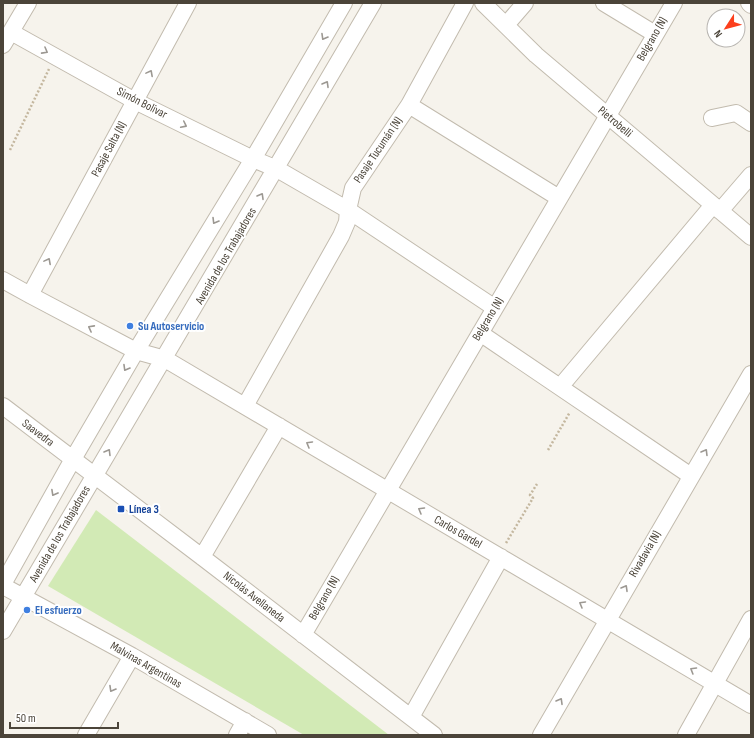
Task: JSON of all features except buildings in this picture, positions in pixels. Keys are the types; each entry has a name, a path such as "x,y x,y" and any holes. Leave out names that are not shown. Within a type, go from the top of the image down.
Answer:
{"street":[{"path":"7,38 28,3"},
{"name":"Pasaje Salta (N)","path":"30,296 188,3"},
{"name":"Avenida de los Trabajadores","path":"3,585 73,459 136,351 253,159 344,3"},
{"name":"Avenida de los Trabajadores","path":"3,631 94,475 165,359 277,169 373,3"},
{"name":"Pasaje Tucumán (N)","path":"245,406 341,236 347,222 353,188 409,105 465,3"},
{"name":"Pietrobelli","path":"483,3 536,55 751,236"},
{"path":"506,25 525,3"},
{"path":"604,3 655,34"},
{"name":"Belgrano (N)","path":"303,634 674,3"},
{"name":"Simón Bolivar","path":"7,38 55,56 135,101 253,159 277,169 348,210 495,308"},
{"path":"409,105 559,198"},
{"path":"712,118 736,114 751,122"},
{"path":"560,387 717,208 751,175"},
{"name":"Carlos Gardel","path":"3,280 30,296 136,351 165,359 751,705"},
{"path":"480,333 691,476"},
{"name":"Rivadavia (N)","path":"541,735 607,619 751,374"},
{"name":"Saavedra","path":"3,406 73,459"},
{"path":"202,557 279,426"},
{"name":"Nicolás Avellaneda","path":"73,459 434,735"},
{"path":"411,717 500,556"},
{"name":"Malvinas Argentinas","path":"3,585 132,656 241,728 268,735"},
{"path":"686,735 751,619"},
{"path":"86,735 132,656"}],"path":[{"path":"10,150 55,56"},
{"path":"548,450 578,399"},
{"path":"500,556 533,498 530,495 537,484"}],"green space":[{"path":"96,510 389,735 304,735 48,586"}],"place":[{"name":"Su Autoservicio","path":"130,326"},
{"name":"Línea 3","path":"121,509"},
{"name":"El esfuerzo","path":"27,610"}]}
